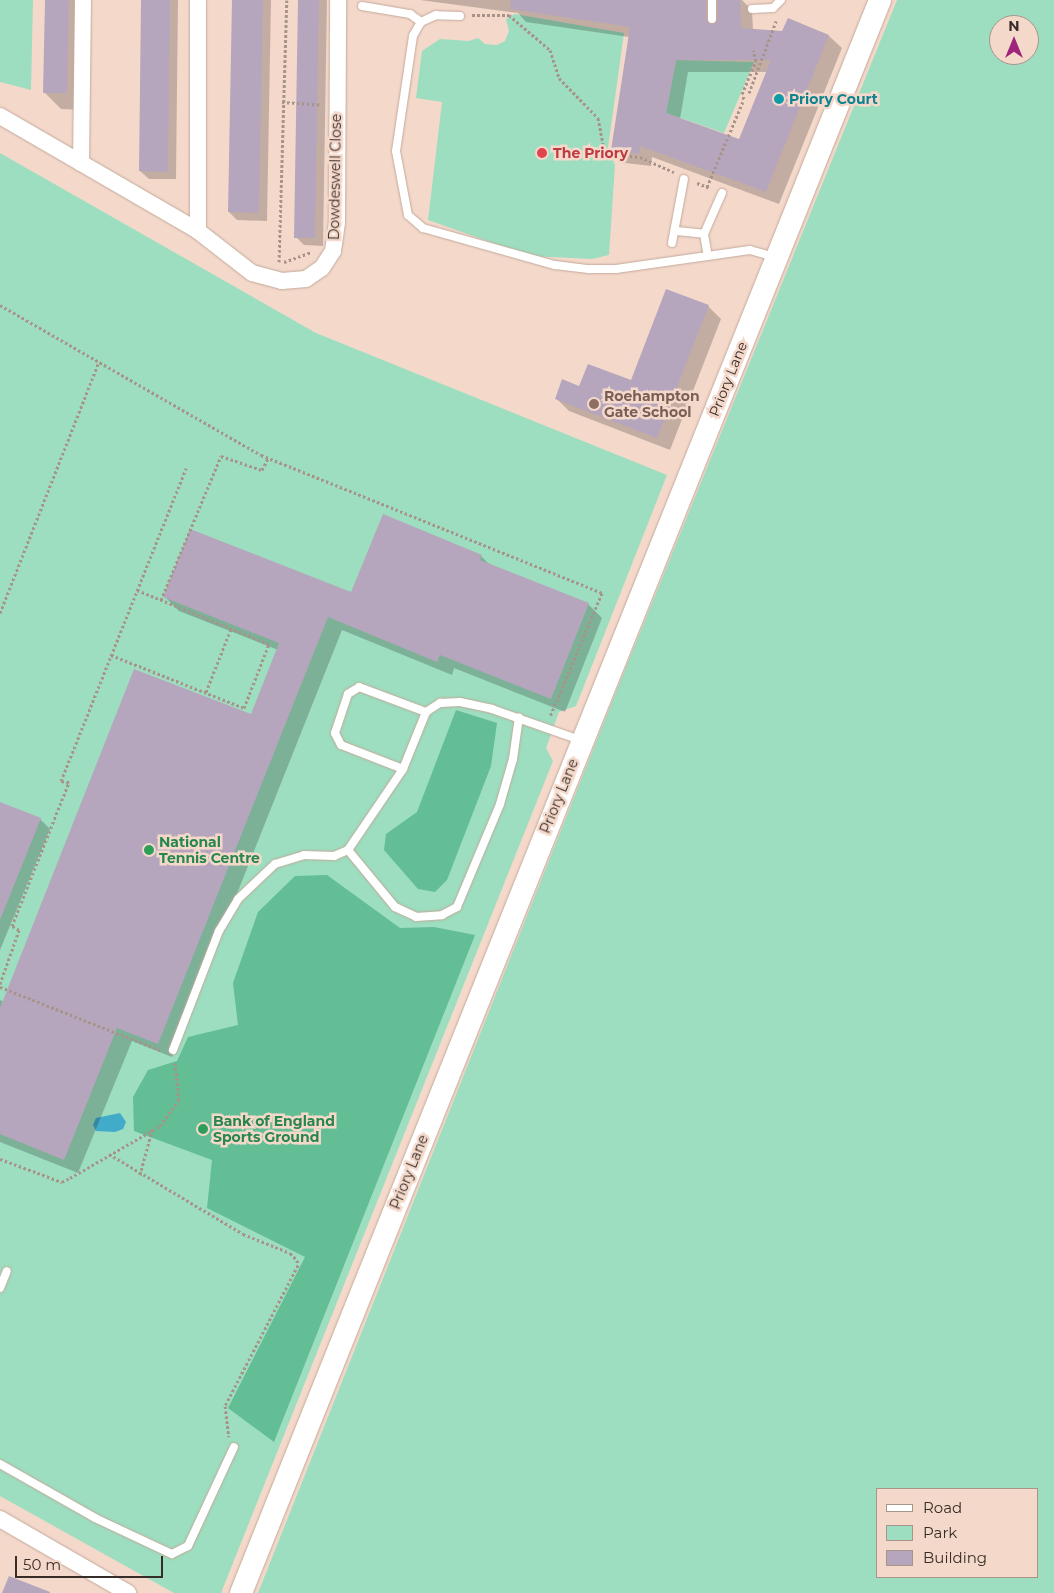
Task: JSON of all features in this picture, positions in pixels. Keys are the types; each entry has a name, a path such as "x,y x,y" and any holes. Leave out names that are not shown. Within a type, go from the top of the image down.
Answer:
{"street":[{"path":"81,163 83,0"},
{"path":"198,0 198,231"},
{"name":"Dowdeswell Close","path":"0,116 198,231 252,273 282,281 306,279 322,268 333,251 337,222 338,0"},
{"name":"Priory Lane","path":"241,1593 880,0"},
{"path":"0,1519 128,1593"}],"lane":[{"path":"712,0 712,19"},
{"path":"752,9 780,3"},
{"path":"362,6 410,14 421,22"},
{"path":"460,16 436,15 421,22 413,36 396,151 408,215 423,228 555,265 589,269 616,269 750,250 777,258"},
{"path":"672,243 677,231 684,178"},
{"path":"708,256 704,234 722,193"},
{"path":"677,231 704,234"},
{"path":"403,769 341,745 335,733 348,694 359,687 426,712"},
{"path":"173,1050 220,931 238,899 261,875 290,858 334,856 348,850 403,769 426,712 440,703 460,702 520,717 582,740"},
{"path":"348,850 395,907 416,916 442,915 457,907 500,804 513,759 520,717"},
{"path":"0,1288 7,1271"},
{"path":"0,1464 95,1518 172,1554 188,1546 234,1447"}],"path":[{"path":"278,264 286,0"},
{"path":"749,93 774,33 780,3"},
{"path":"460,16 509,15 550,50 559,78 598,118 604,153 640,157 663,165 684,178 722,193"},
{"path":"707,187 744,99 742,94 756,61 754,50"},
{"path":"321,96 321,115"},
{"path":"282,102 321,105"},
{"path":"278,264 319,249"},
{"path":"270,259 278,264"},
{"path":"0,305 268,458 602,593 546,726"},
{"path":"0,613 99,362"},
{"path":"161,600 221,456 262,470 268,458"},
{"path":"0,1159 62,1182 160,1126 179,1100 173,1050 159,1050 0,986 19,930 12,926 69,782 61,781 186,468"},
{"path":"111,655 244,708 269,644 137,590"},
{"path":"206,692 231,629"},
{"path":"140,1175 152,1130"},
{"path":"109,1154 140,1175 243,1234 290,1253 297,1260 298,1265 225,1406 228,1433 234,1447"}],"green space":[{"path":"0,0 33,0 31,90 0,82"},
{"path":"897,0 1054,0 1054,1593 258,1593 618,687"},
{"path":"515,14 624,33 608,148 615,165 609,255 592,259 530,256 428,220 442,102 416,98 422,51 440,39 469,41 478,38 485,44 497,45 505,41 509,31 506,19"},
{"path":"676,60 754,62 724,133 666,113"},
{"name":"Bank of England Sports Ground","path":"0,153 316,333 667,475 576,706 559,712 546,748 553,761 221,1593 174,1593 0,1496"},
{"path":"456,710 497,723 491,766 447,880 435,892 418,889 384,850 386,834 417,812"},
{"path":"327,875 400,928 434,927 475,935 274,1442 228,1408 305,1257 207,1208 212,1160 134,1131 133,1097 148,1070 177,1061 188,1037 238,1025 233,983 258,912 295,876"}],"water":[{"path":"120,1113 126,1122 123,1129 115,1132 96,1131 93,1125 96,1118"}],"building":[{"path":"45,0 69,0 67,93 43,93"},
{"path":"141,0 170,0 168,172 139,171"},
{"path":"232,0 263,0 259,213 228,212"},
{"path":"298,0 319,0 315,238 294,238"},
{"path":"511,0 706,0 706,19 712,25 718,19 718,0 740,0 741,28 782,31 788,18 829,35 766,192 640,146 639,154 611,150 630,27 510,9","holes":["676,60 771,60 739,139 666,113"]},
{"path":"666,289 709,305 657,438 555,399 562,379 579,386 588,364 631,380"},
{"name":"National Tennis Centre","path":"383,514 482,555 480,560 589,603 551,699 440,655 437,662 328,617 158,1044 117,1028 64,1160 0,1134 0,1008 134,669 251,714 279,643 163,597 190,529 351,592"},
{"path":"0,802 41,818 0,920"},
{"path":"9,1576 50,1592 50,1593 2,1593"}],"place":[{"name":"Priory Court","path":"779,99"},
{"name":"The Priory","path":"542,153"},
{"name":"Roehampton Gate School","path":"594,404"},
{"name":"National Tennis Centre","path":"149,850"},
{"name":"Bank of England Sports Ground","path":"203,1129"}]}
